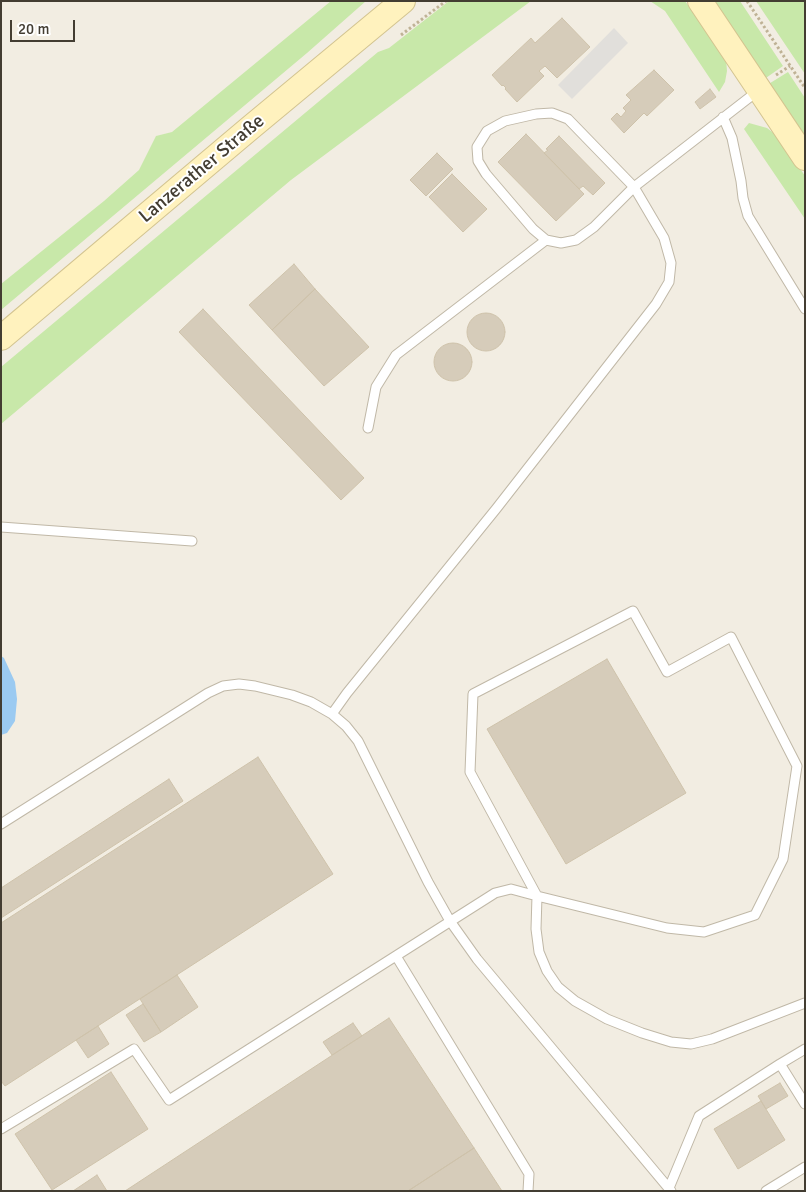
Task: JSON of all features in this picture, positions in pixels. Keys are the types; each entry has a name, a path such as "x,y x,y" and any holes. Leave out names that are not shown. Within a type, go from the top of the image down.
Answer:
{"main road":[{"name":"Lanzerather Straße","path":"1,338 403,1"},
{"path":"700,1 805,158"}],"lane":[{"path":"332,714 650,312 669,282 671,263 664,238 634,187 568,119 552,113 536,114 505,121 487,131 477,147 478,161 486,174 533,229 546,240 561,243 576,240 594,227 634,187 759,90"},
{"path":"723,117 732,138 741,181 742,198 748,216 805,309"},
{"path":"368,428 376,387 396,355 546,240"},
{"path":"1,527 192,541"},
{"path":"1,1130 134,1049 169,1100 495,893 511,890 537,896 667,928 704,932 756,915 783,859 797,766 730,637 667,672 633,612 473,694 470,772 537,896 536,930 540,952 547,971 558,987 575,1001 607,1019 671,1042 691,1044 712,1039 805,1003"},
{"path":"1,824 208,693 223,686 239,684 255,686 292,695 311,702 332,714 346,726 358,741 428,882 450,921 477,959 670,1190 699,1116 805,1049"},
{"path":"396,956 529,1174 528,1191"},
{"path":"780,1064 805,1104"},
{"path":"766,1191 805,1167"}],"path":[{"path":"747,1 805,88"}],"green space":[{"path":"331,1 366,1 307,53 1,310 1,284 104,201 139,170 156,136 172,132"},
{"path":"449,1 531,1 291,180 1,424 1,367 378,52 389,48"},
{"path":"650,1 685,1 726,59 727,71 725,82 719,92 665,11"},
{"path":"710,1 740,1 783,66 763,80"},
{"path":"756,1 805,1 805,74"},
{"path":"788,72 805,98 805,142 767,85"},
{"path":"749,123 767,128 780,138 805,176 805,219 744,129"}],"shaded area":[{"path":"614,28 628,43 572,99 558,85"}],"water":[{"path":"1,656 4,658 15,682 17,699 15,721 7,733 1,735"}],"building":[{"path":"562,18 590,47 557,78 545,66 539,71 544,76 517,102 492,75 531,38 535,43"},
{"path":"654,70 674,90 647,116 644,113 624,133 611,119 617,113 621,117 626,111 623,108 631,100 626,95"},
{"path":"710,89 716,97 700,109 695,102"},
{"path":"526,134 584,194 556,221 498,162"},
{"path":"559,136 605,183 593,195 583,186 579,189 544,153"},
{"path":"437,153 453,169 426,196 410,180"},
{"path":"452,174 487,209 463,232 429,197"},
{"path":"294,264 315,289 272,330 249,305"},
{"path":"315,289 369,347 324,386 272,330"},
{"path":"203,309 364,478 341,500 179,332"},
{"path":"486,313 499,319 505,332 499,345 486,351 473,345 467,332 473,319"},
{"path":"453,343 466,349 472,362 466,375 453,381 440,375 434,362 440,349"},
{"path":"607,659 686,793 566,864 487,729"},
{"path":"258,757 333,874 5,1086 1,1081 1,923"},
{"path":"169,779 183,801 1,918 1,888"},
{"path":"177,975 198,1007 161,1032 140,999"},
{"path":"143,1004 161,1032 144,1042 126,1015"},
{"path":"389,1018 474,1148 408,1191 125,1191"},
{"path":"353,1023 362,1036 332,1055 323,1042"},
{"path":"98,1026 109,1044 88,1058 76,1040"},
{"path":"111,1072 148,1129 52,1190 15,1134"},
{"path":"780,1083 788,1096 766,1109 758,1096"},
{"path":"761,1101 785,1140 738,1169 714,1129"},
{"path":"474,1148 502,1191 408,1191"},
{"path":"97,1175 107,1191 73,1191"}]}
